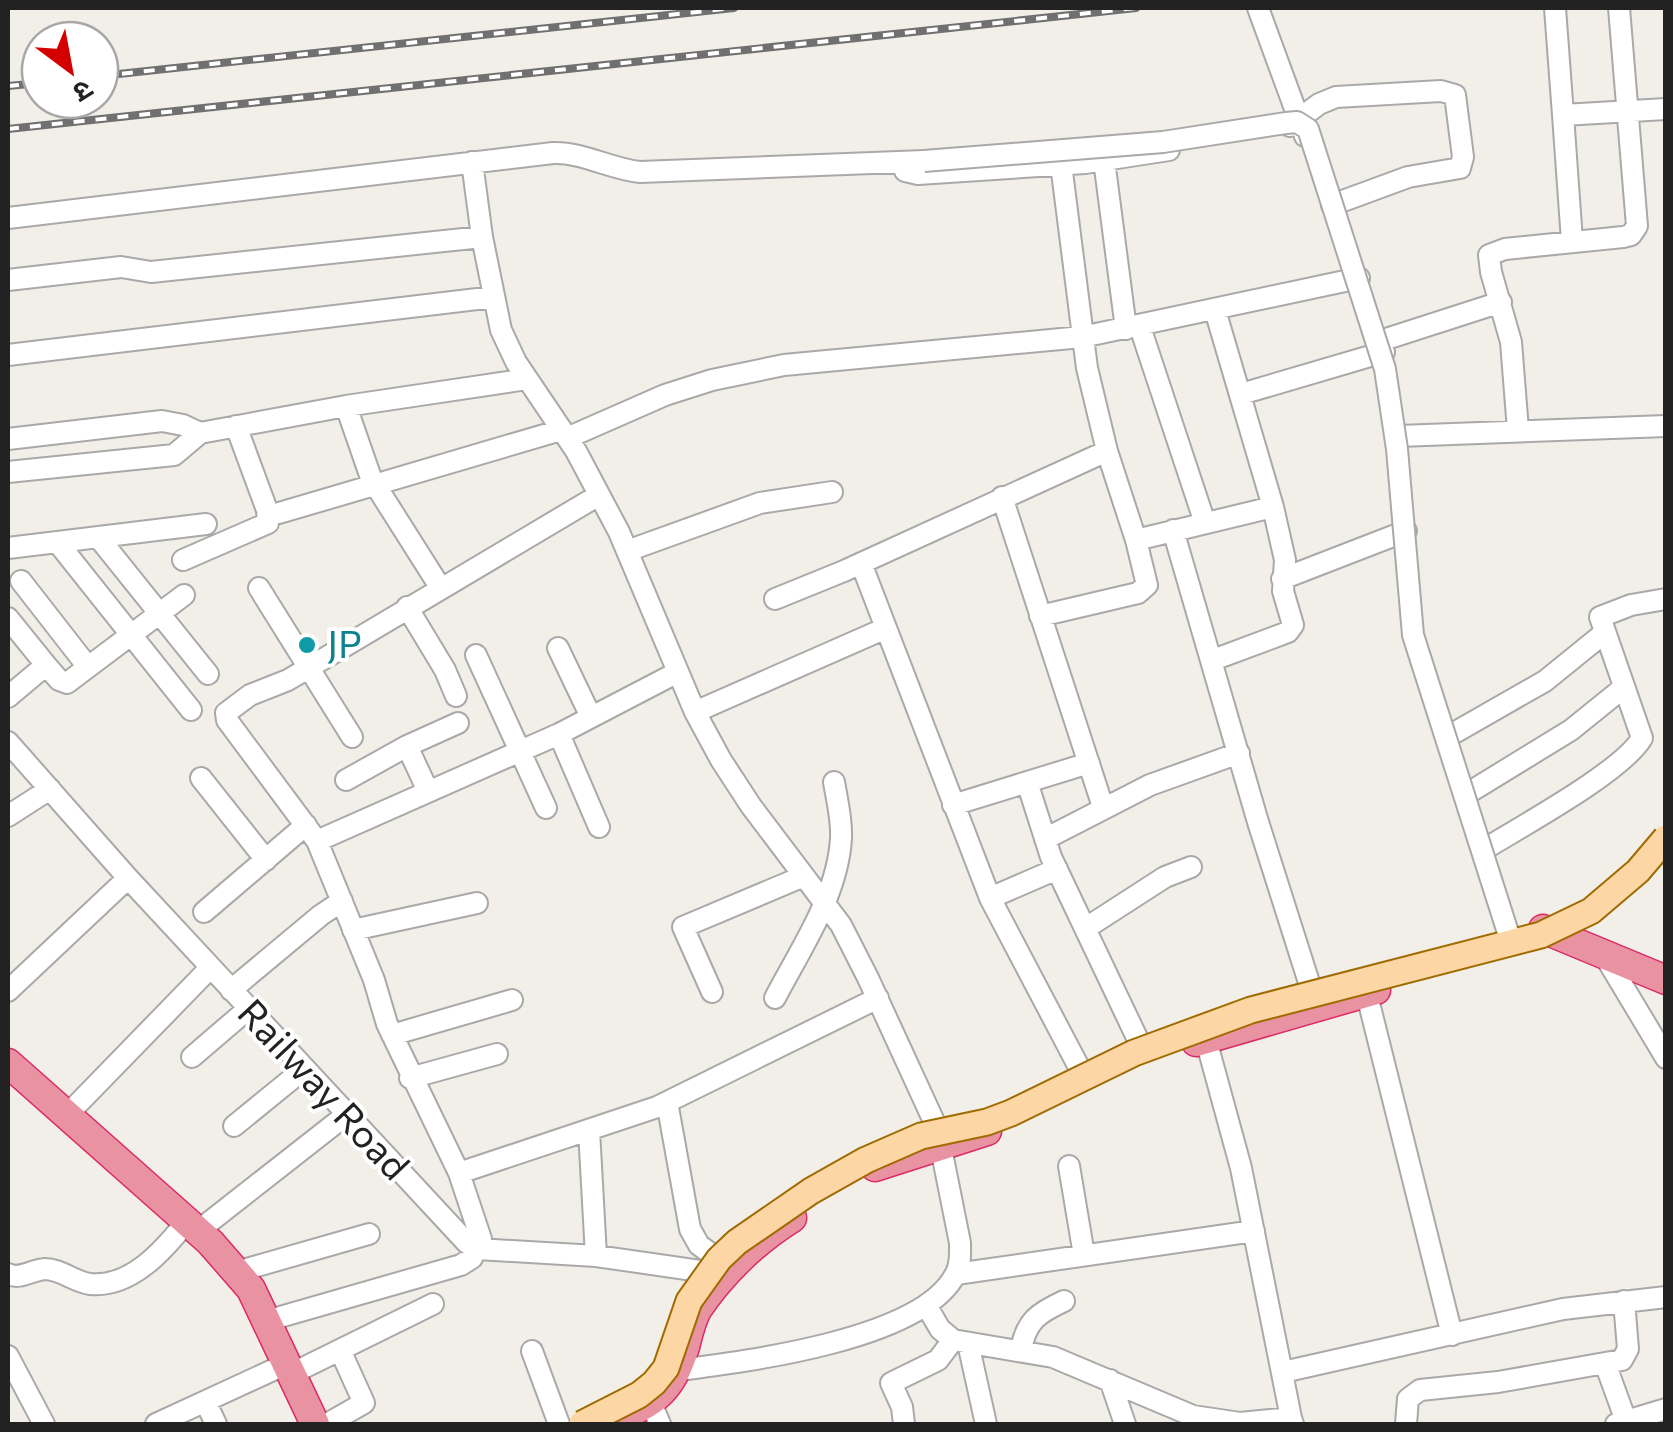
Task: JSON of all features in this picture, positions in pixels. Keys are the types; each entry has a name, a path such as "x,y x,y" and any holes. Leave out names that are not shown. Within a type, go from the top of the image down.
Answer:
{"highway":[{"path":"1552,933 1563,920 1624,878 1666,824"},
{"path":"606,1424 656,1414 668,1372 716,1270 736,1262 780,1225 864,1172 1140,1044 1204,1030 1552,933 1608,911 1636,887 1666,849"},
{"path":"1552,933 1663,975"},
{"path":"940,1137 999,1127 1204,1030 1312,992 1364,986"},
{"path":"8,1063 192,1226 251,1289 316,1424"},
{"path":"578,1424 646,1392 668,1372"}],"main road":[{"path":"578,1424 639,1395 654,1383 666,1368 690,1301 719,1259 737,1242 798,1199 866,1160 920,1136 987,1122 1134,1052 1236,1016 1541,934 1591,911 1638,870 1666,838"}],"street":[{"path":"1258,8 1382,347 1400,436 1413,622 1512,944"},
{"path":"1554,8 1572,242"},
{"path":"1518,430 1511,342 1488,262 1490,254 1505,248 1623,238 1635,232 1619,8"},
{"path":"892,164 918,174 1104,160 1259,135 1299,122 1320,104 1336,98 1442,91 1455,94 1463,162 1460,168 1408,177 1332,204"},
{"path":"1563,114 1666,109"},
{"path":"8,218 566,153 616,169 640,172 892,164 1174,141 1297,122 1308,129 1386,369 1397,448 1412,629 1512,944"},
{"path":"1104,160 1133,328 1206,523"},
{"path":"472,162 501,330 526,379 599,495 695,712 751,806 841,926 878,998 940,1137 960,1243 956,1274 926,1305 886,1326 826,1345 668,1372"},
{"path":"1040,616 1144,589 1146,578 1107,451 1082,337 1061,164"},
{"path":"8,280 120,267 151,272 482,237"},
{"path":"279,512 564,434 712,380 784,365 1082,337 1359,278"},
{"path":"8,356 494,297"},
{"path":"1241,394 1501,302"},
{"path":"1213,660 1292,629 1282,579 1284,552 1215,310"},
{"path":"8,472 174,455 200,433 526,379"},
{"path":"346,406 375,486 440,587"},
{"path":"8,439 162,421 200,433"},
{"path":"184,560 268,523 236,426"},
{"path":"1400,436 1666,426"},
{"path":"775,598 1107,451"},
{"path":"627,552 760,504 832,492"},
{"path":"266,1321 461,1265 478,1250 481,1239 458,1173 410,1078 312,833 225,716 250,695 281,684 599,495"},
{"path":"1002,497 1103,807"},
{"path":"1136,540 1273,507"},
{"path":"8,548 206,524"},
{"path":"1174,530 1312,992"},
{"path":"1282,579 1406,531"},
{"path":"98,537 208,674"},
{"path":"58,543 190,710"},
{"path":"860,563 990,898 1082,1073"},
{"path":"22,581 88,667"},
{"path":"259,588 352,737"},
{"path":"8,618 59,680 67,683 184,595"},
{"path":"1483,850 1614,766 1639,744 1642,738 1600,621 1602,614 1666,599"},
{"path":"408,607 456,696"},
{"path":"695,712 886,628"},
{"path":"1447,737 1545,681 1604,634"},
{"path":"558,648 592,717"},
{"path":"476,655 546,808"},
{"path":"8,697 46,665"},
{"path":"204,912 266,860 312,833 521,752 678,672"},
{"path":"1466,795 1571,730 1624,688"},
{"path":"346,780 406,746 458,723"},
{"path":"558,734 599,828"},
{"name":"Railway Road","path":"8,742 346,1115 454,1230 478,1250"},
{"path":"406,746 428,791"},
{"path":"1046,838 1150,785 1239,753"},
{"path":"953,805 1089,763"},
{"path":"201,778 266,860"},
{"path":"774,998 825,904 841,838 834,782"},
{"path":"1027,782 1057,869 1140,1044"},
{"path":"8,816 50,790"},
{"path":"1086,928 1165,878 1190,868"},
{"path":"990,898 1057,869"},
{"path":"712,992 683,927 804,876"},
{"path":"8,990 128,878"},
{"path":"231,990 342,901"},
{"path":"353,930 478,902"},
{"path":"1603,954 1666,1058"},
{"path":"66,1116 210,968"},
{"path":"1364,986 1452,1335"},
{"path":"458,1173 667,1102 878,998"},
{"path":"392,1034 512,1000"},
{"path":"192,1057 248,1008"},
{"path":"926,1305 940,1330 961,1342 1021,1350 1082,1367 1173,1417 1193,1416 1240,1424 1292,1421 1241,1168 1204,1030"},
{"path":"410,1078 496,1054"},
{"path":"234,1126 304,1069"},
{"path":"667,1102 690,1229 716,1270"},
{"path":"8,1274 15,1278 50,1270 83,1283 108,1283 133,1272 346,1115"},
{"path":"589,1130 596,1256"},
{"path":"1069,1166 1084,1255"},
{"path":"956,1274 1254,1231"},
{"path":"236,1272 369,1234"},
{"path":"478,1250 596,1256 716,1270"},
{"path":"1282,1372 1564,1309 1666,1296"},
{"path":"1021,1350 1032,1319 1064,1301"},
{"path":"1406,1424 1408,1399 1420,1390 1498,1382 1622,1360 1628,1354 1624,1301"},
{"path":"156,1424 340,1350 432,1304"},
{"path":"904,1424 902,1407 891,1383 944,1356 961,1342"},
{"path":"961,1342 986,1424"},
{"path":"327,1424 364,1402 340,1350"},
{"path":"532,1351 559,1424"},
{"path":"8,1356 44,1424"},
{"path":"1605,1363 1621,1423 1666,1409"},
{"path":"1110,1380 1124,1424"},
{"path":"206,1403 216,1424"}],"railway":[{"path":"120,74 734,8"},
{"path":"8,129 1136,8"},
{"path":"8,86 20,85"}],"place":[{"name":"JP","path":"307,645"}]}
